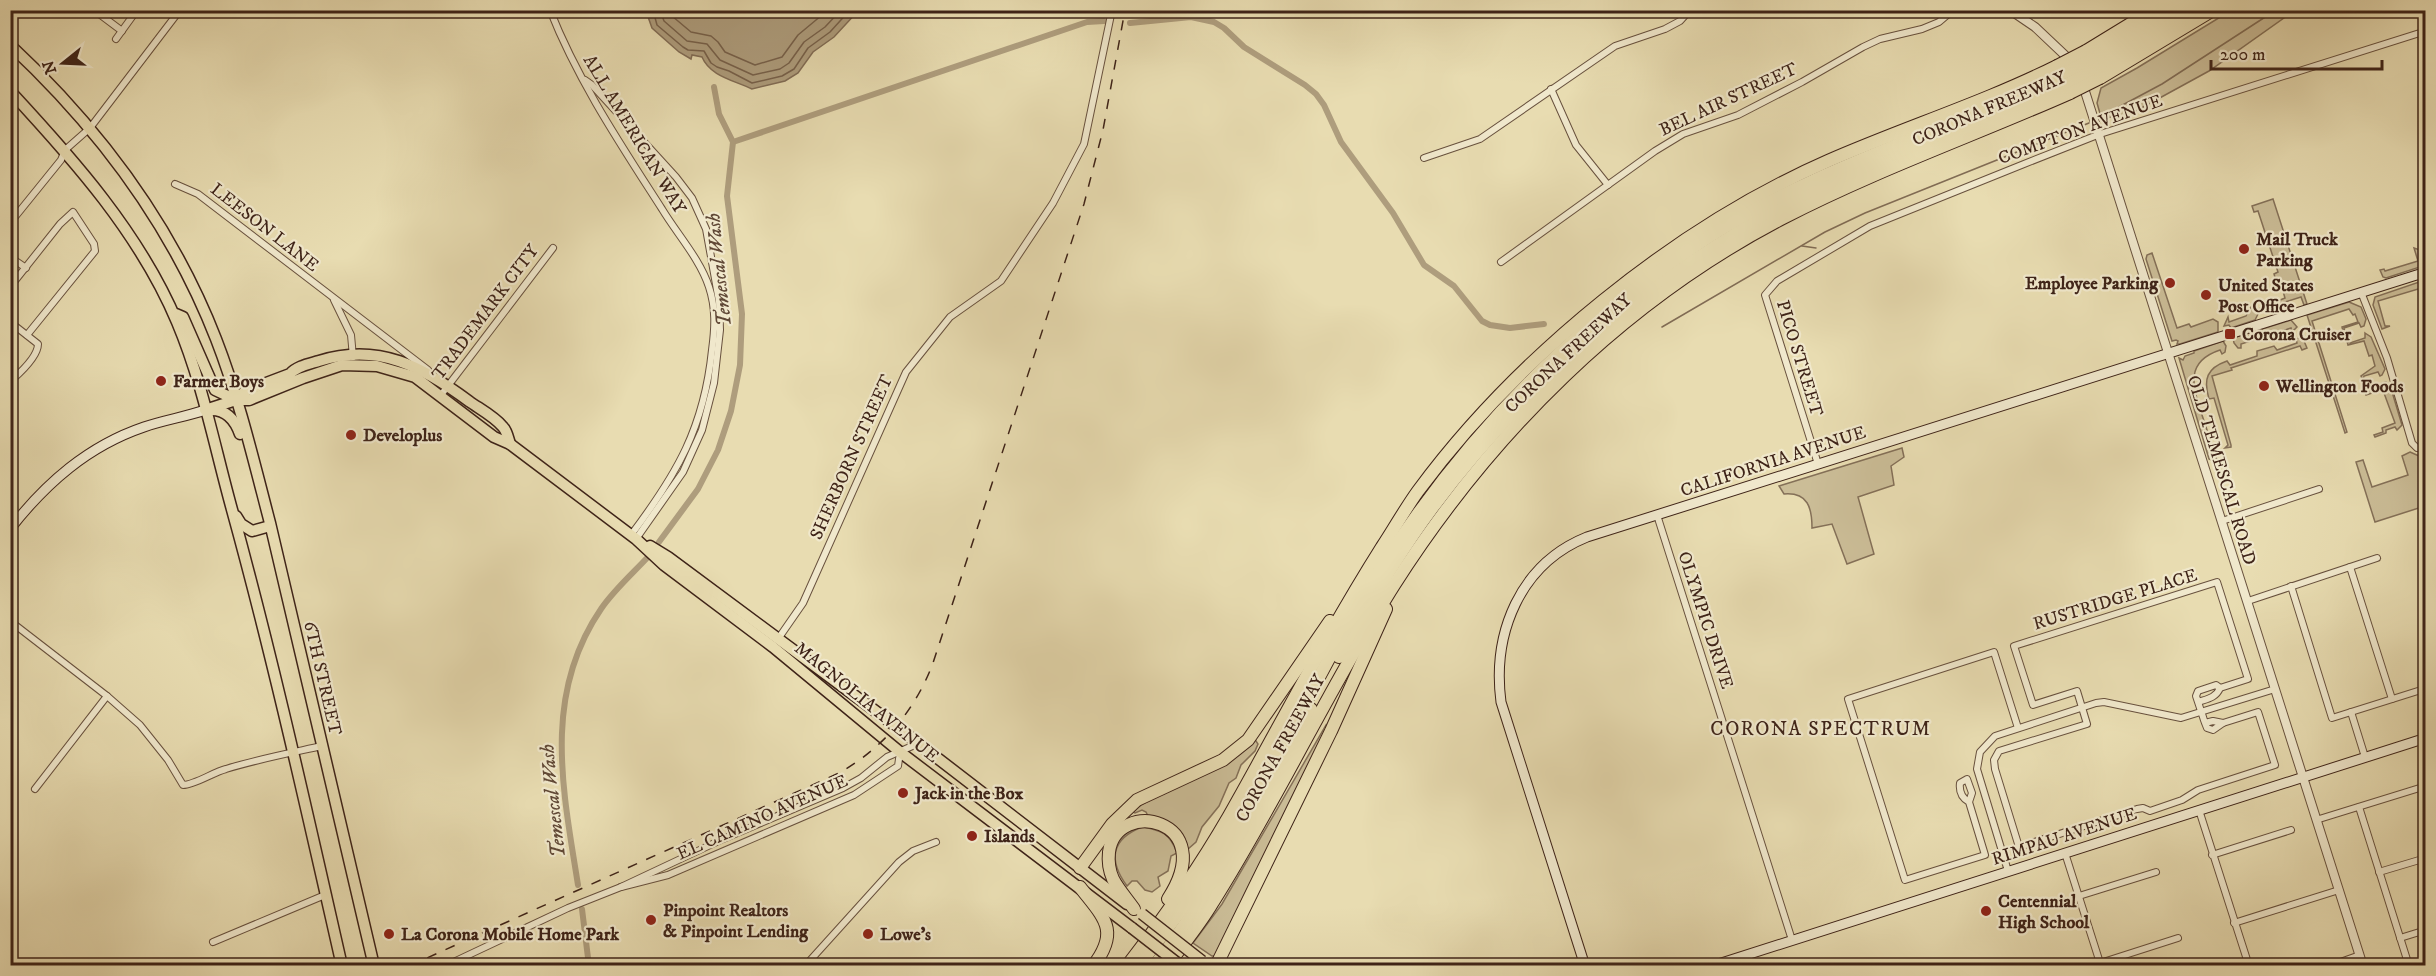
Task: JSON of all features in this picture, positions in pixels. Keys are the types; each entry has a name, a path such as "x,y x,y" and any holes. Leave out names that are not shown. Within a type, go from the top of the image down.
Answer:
{"highway":[{"path":"2093,64 2155,16 2174,10"},
{"path":"2093,64 2196,10"},
{"name":"CORONA FREEWAY","path":"1167,966 1212,905 1257,829 1345,666 1394,585 1447,506 1488,456 1550,391 1612,333 1652,301 1742,241 1834,193 1921,156 2093,64 2213,10"},
{"name":"CORONA FREEWAY","path":"2093,64 2097,44 2155,16"},
{"name":"CORONA FREEWAY","path":"1126,966 1204,858 1352,595 1418,492 1493,401 1528,366 1626,282 1704,228 1826,161 2005,90 2064,79 2093,64"},
{"path":"1154,966 1206,895 1232,853 1341,653 1417,530 1450,486 1498,430 1582,348 1620,315 1696,258 1772,213 1822,186 1972,125 2064,79"},
{"path":"1656,273 1731,223 1792,189 1873,153 2064,79"},
{"path":"1921,156 1972,125"},
{"path":"1139,966 1203,879 1301,711 1380,568 1435,489 1512,398 1566,346 1656,273 1704,228"},
{"path":"1498,430 1550,391"},
{"path":"1216,966 1331,731 1379,627 1394,585"},
{"path":"1080,868 1112,824 1137,800 1223,760 1248,740 1326,626 1352,595"},
{"path":"1126,966 1131,953 1174,889 1183,868 1180,842 1173,831 1161,823 1147,820 1134,823 1119,831 1110,846 1108,862 1113,878 1138,912"},
{"path":"1080,887 1102,914 1109,931 1106,945 1093,966"}],"main road":[{"path":"10,45 90,128 130,180 160,226 190,281 227,358 234,379 241,385 250,384 294,369"},
{"path":"10,91 65,150 106,202 153,275 172,312 193,364 254,587 342,965"},
{"name":"CALIFORNIA AVENUE","path":"1586,966 1501,702 1498,678 1500,649 1506,623 1519,596 1549,559 1583,539 2426,272"},
{"path":"172,312 183,317 215,390 236,400"},
{"path":"217,341 236,400"},
{"name":"MAGNOLIA AVENUE","path":"236,400 245,391 290,374 294,369 340,355 415,377 494,436 510,444 775,643 917,744 1205,963"},
{"name":"MAGNOLIA AVENUE","path":"205,410 236,400 249,400 353,360 393,358 421,369 448,385 504,427 510,444"},
{"name":"6TH STREET","path":"236,400 270,526 374,966"},
{"path":"10,529 40,493 59,476 101,447 143,427 205,410 220,410 231,416 238,430 250,469 261,490"},
{"path":"233,511 241,524 252,531 270,526"},
{"name":"MAGNOLIA AVENUE","path":"775,643 900,752 1181,966"},
{"name":"RIMPAU AVENUE","path":"1712,966 2426,738"},
{"path":"1080,868 1080,887"}],"street":[{"path":"94,10 122,31"},
{"path":"116,39 137,10"},
{"path":"10,223 61,160 65,150 90,128 179,13 170,10"},
{"name":"ALL AMERICAN WAY","path":"550,10 582,78 604,117 705,276 714,309 705,399 666,488 637,540"},
{"name":"SHERBORN STREET","path":"775,643 802,603 906,372 950,317 1001,281 1053,203 1084,144 1112,10"},
{"path":"1424,158 1480,139 1615,46 1665,29 1680,21 1690,10"},
{"name":"BEL AIR STREET","path":"1501,262 1683,134 1738,115 1863,47 1880,39 1922,29 1939,22 1953,10"},
{"name":"OLD TEMESCAL ROAD","path":"2010,10 2035,27 2068,57 2078,71 2100,134 2363,966"},
{"name":"COMPTON AVENUE","path":"1765,295 1777,281 1869,226 2100,134 2426,31"},
{"path":"582,78 592,85 676,177 692,198 706,229 719,301 720,330 714,383 702,430 683,472 637,540"},
{"path":"1551,88 1576,145 1608,185"},
{"name":"LEESON LANE","path":"176,184 198,194 448,385"},
{"path":"10,287 60,224 73,212 94,244 95,251 27,335"},
{"name":"TRADEMARK CITY","path":"441,395 553,248"},
{"path":"10,257 26,268"},
{"path":"2361,292 2387,358 2412,443 2417,448 2426,448"},
{"name":"PICO STREET","path":"1765,295 1818,464"},
{"name":"LEESON LANE","path":"333,299 347,324 353,360"},
{"path":"10,322 38,344 38,350 18,374 13,379 10,378"},
{"path":"2222,521 2319,489"},
{"name":"OLYMPIC DRIVE","path":"1657,515 1792,940"},
{"path":"2425,549 2426,563"},
{"path":"2248,601 2377,558"},
{"path":"2350,567 2392,699"},
{"name":"RUSTRIDGE PLACE","path":"2082,707 2077,691 2033,705 2014,646 2217,582 2248,679 2220,688 2216,686 2198,691 2198,702 2218,694 2220,688"},
{"path":"2291,586 2332,718 2421,690"},
{"path":"10,621 107,696 153,739 183,785 190,785 212,773 322,746"},
{"path":"1967,778 1972,793 1969,802 1985,855 1905,880 1848,699 1994,652 2018,728"},
{"path":"2008,871 1978,777 1978,758 1986,743 2001,732 2104,702 2181,718 2275,689"},
{"path":"35,789 107,696"},
{"path":"2082,707 2087,724 1999,752 1994,758 1995,770 2019,847 2137,809 2143,808 2150,811 2182,800 2198,790 2276,765 2258,712 2223,723 2213,730 2207,728 2198,702"},
{"path":"2351,712 2365,757"},
{"name":"EL CAMINO AVENUE","path":"445,966 568,908 621,887 723,839 843,788 861,778 887,757 917,744"},
{"name":"EL CAMINO AVENUE","path":"621,887 626,888 677,872 854,795 898,766 900,752"},
{"path":"1969,802 1964,799 1959,787 1962,780 1978,777"},
{"path":"2316,820 2426,786"},
{"path":"2359,807 2409,966"},
{"path":"2199,810 2248,966"},
{"path":"2212,855 2291,830"},
{"path":"805,966 899,862 913,851 936,842"},
{"path":"2065,853 2100,964 2178,938"},
{"path":"2379,873 2426,858"},
{"path":"2079,896 2156,872"},
{"path":"2234,923 2339,890"},
{"path":"213,942 325,895"},
{"path":"2400,938 2426,930"},
{"path":"2329,966 2360,955"}],"shaded area":[{"path":"2230,11 2308,11 2291,13 2209,71 2125,117 2101,117 2097,103 2101,88"},
{"path":"2273,199 2307,304 2304,305 2301,297 2260,310 2255,320 2231,328 2229,325 2224,326 2228,317 2229,322 2246,316 2251,307 2256,310 2285,298 2280,281 2277,284 2274,274 2278,272 2258,211 2254,212 2252,206"},
{"path":"2414,248 2420,250 2423,266 2383,277 2380,270 2385,271 2418,261"},
{"path":"2152,253 2177,328 2189,324 2191,327 2213,319 2218,322 2218,332 2180,344 2177,344 2176,340 2172,341 2146,259 2147,255"},
{"path":"2425,280 2425,287 2378,301 2385,326 2390,326 2382,329 2373,305 2375,297"},
{"path":"2349,302 2361,307 2366,319 2364,326 2361,327 2359,323 2344,328 2345,332 2335,335 2343,331 2342,327 2358,322 2355,314 2353,315 2349,309 2312,321 2347,432 2345,433 2307,315"},
{"path":"2291,320 2297,327 2292,332 2291,328 2241,344 2241,348 2234,343 2233,338"},
{"path":"2365,333 2371,337 2385,369 2380,376 2378,372 2364,376 2363,380 2361,376 2375,366 2372,355 2369,356 2364,341 2348,345 2347,341 2350,343 2365,338"},
{"path":"2296,339 2304,341 2307,348 2302,350 2300,346 2212,376 2231,445 2225,448 2228,445 2214,398 2209,399 2207,392 2208,375 2215,367 2227,361 2230,365 2257,356 2257,351 2274,346 2277,350 2297,343"},
{"path":"2223,341 2226,346 2225,352 2222,354 2220,350 2201,361 2194,377 2196,395 2217,460 2213,461 2209,459 2179,358 2183,360 2185,356 2194,351"},
{"path":"2386,382 2390,385 2402,425 2397,430 2395,427 2375,437 2374,435 2383,432 2382,428 2395,423 2384,393 2378,391 2366,395 2364,389 2367,388 2369,391 2383,387 2382,383"},
{"path":"1902,448 1904,457 1891,466 1894,485 1858,497 1874,554 1847,564 1832,524 1812,528 1807,503 1798,496 1784,494 1779,486"},
{"path":"2410,452 2425,456 2425,506 2375,522 2356,462 2363,460 2372,487 2408,475 2402,456"},
{"path":"1326,725 1327,728 1215,956 1212,956 1193,943 1222,904"},
{"path":"1254,738 1258,744 1255,751 1241,765 1236,778 1229,783 1219,806 1202,827 1196,842 1188,849 1146,812 1131,811"},
{"path":"1142,827 1164,834 1171,841 1177,853 1171,856 1168,871 1158,877 1160,886 1152,892 1145,890 1137,881 1132,881 1127,886 1117,868 1115,859 1119,844 1124,838"}],"water":[{"path":"646,10 858,11 834,37 813,52 798,73 785,81 752,89 716,73 702,57 692,55 691,59 679,52 652,28"}],"waterway":[{"path":"2102,116 2162,84 2276,10"},
{"path":"1130,23 1191,17 1214,22 1244,47 1305,85 1324,105 1341,142 1393,213 1424,265 1454,286 1482,321 1490,325 1510,328 1544,324"},
{"path":"733,142 1087,22 1104,21"},
{"name":"Temescal Wash","path":"659,542 698,489 718,450 731,411 740,365 742,314 727,196 733,142 719,114 714,87"},
{"path":"1662,327 1825,232 1865,213 2089,123"},
{"path":"1802,246 1816,248"},
{"name":"Temescal Wash","path":"578,885 563,779 564,709 570,675 582,642 601,609 647,558"},
{"name":"Temescal Wash","path":"582,909 589,966"}],"railway":[{"path":"409,966 839,773 870,752 896,727 917,697 933,663 1084,204 1103,130 1125,10"}],"place":[{"name":"Mail Truck Parking","path":"2244,249"},
{"name":"Employee Parking","path":"2170,283"},
{"name":"United States Post Office","path":"2206,295"},
{"name":"Corona Cruiser","path":"2230,334"},
{"name":"Farmer Boys","path":"161,381"},
{"name":"Wellington Foods","path":"2264,386"},
{"name":"Developlus","path":"351,435"},
{"name":"Jack in the Box","path":"903,793"},
{"name":"Islands","path":"972,836"},
{"name":"Centennial High School","path":"1986,911"},
{"name":"Pinpoint Realtors & Pinpoint Lending","path":"651,920"},
{"name":"La Corona Mobile Home Park","path":"389,934"},
{"name":"Lowe's","path":"868,934"}],"district":[{"name":"CORONA SPECTRUM","path":"1821,728"}]}
